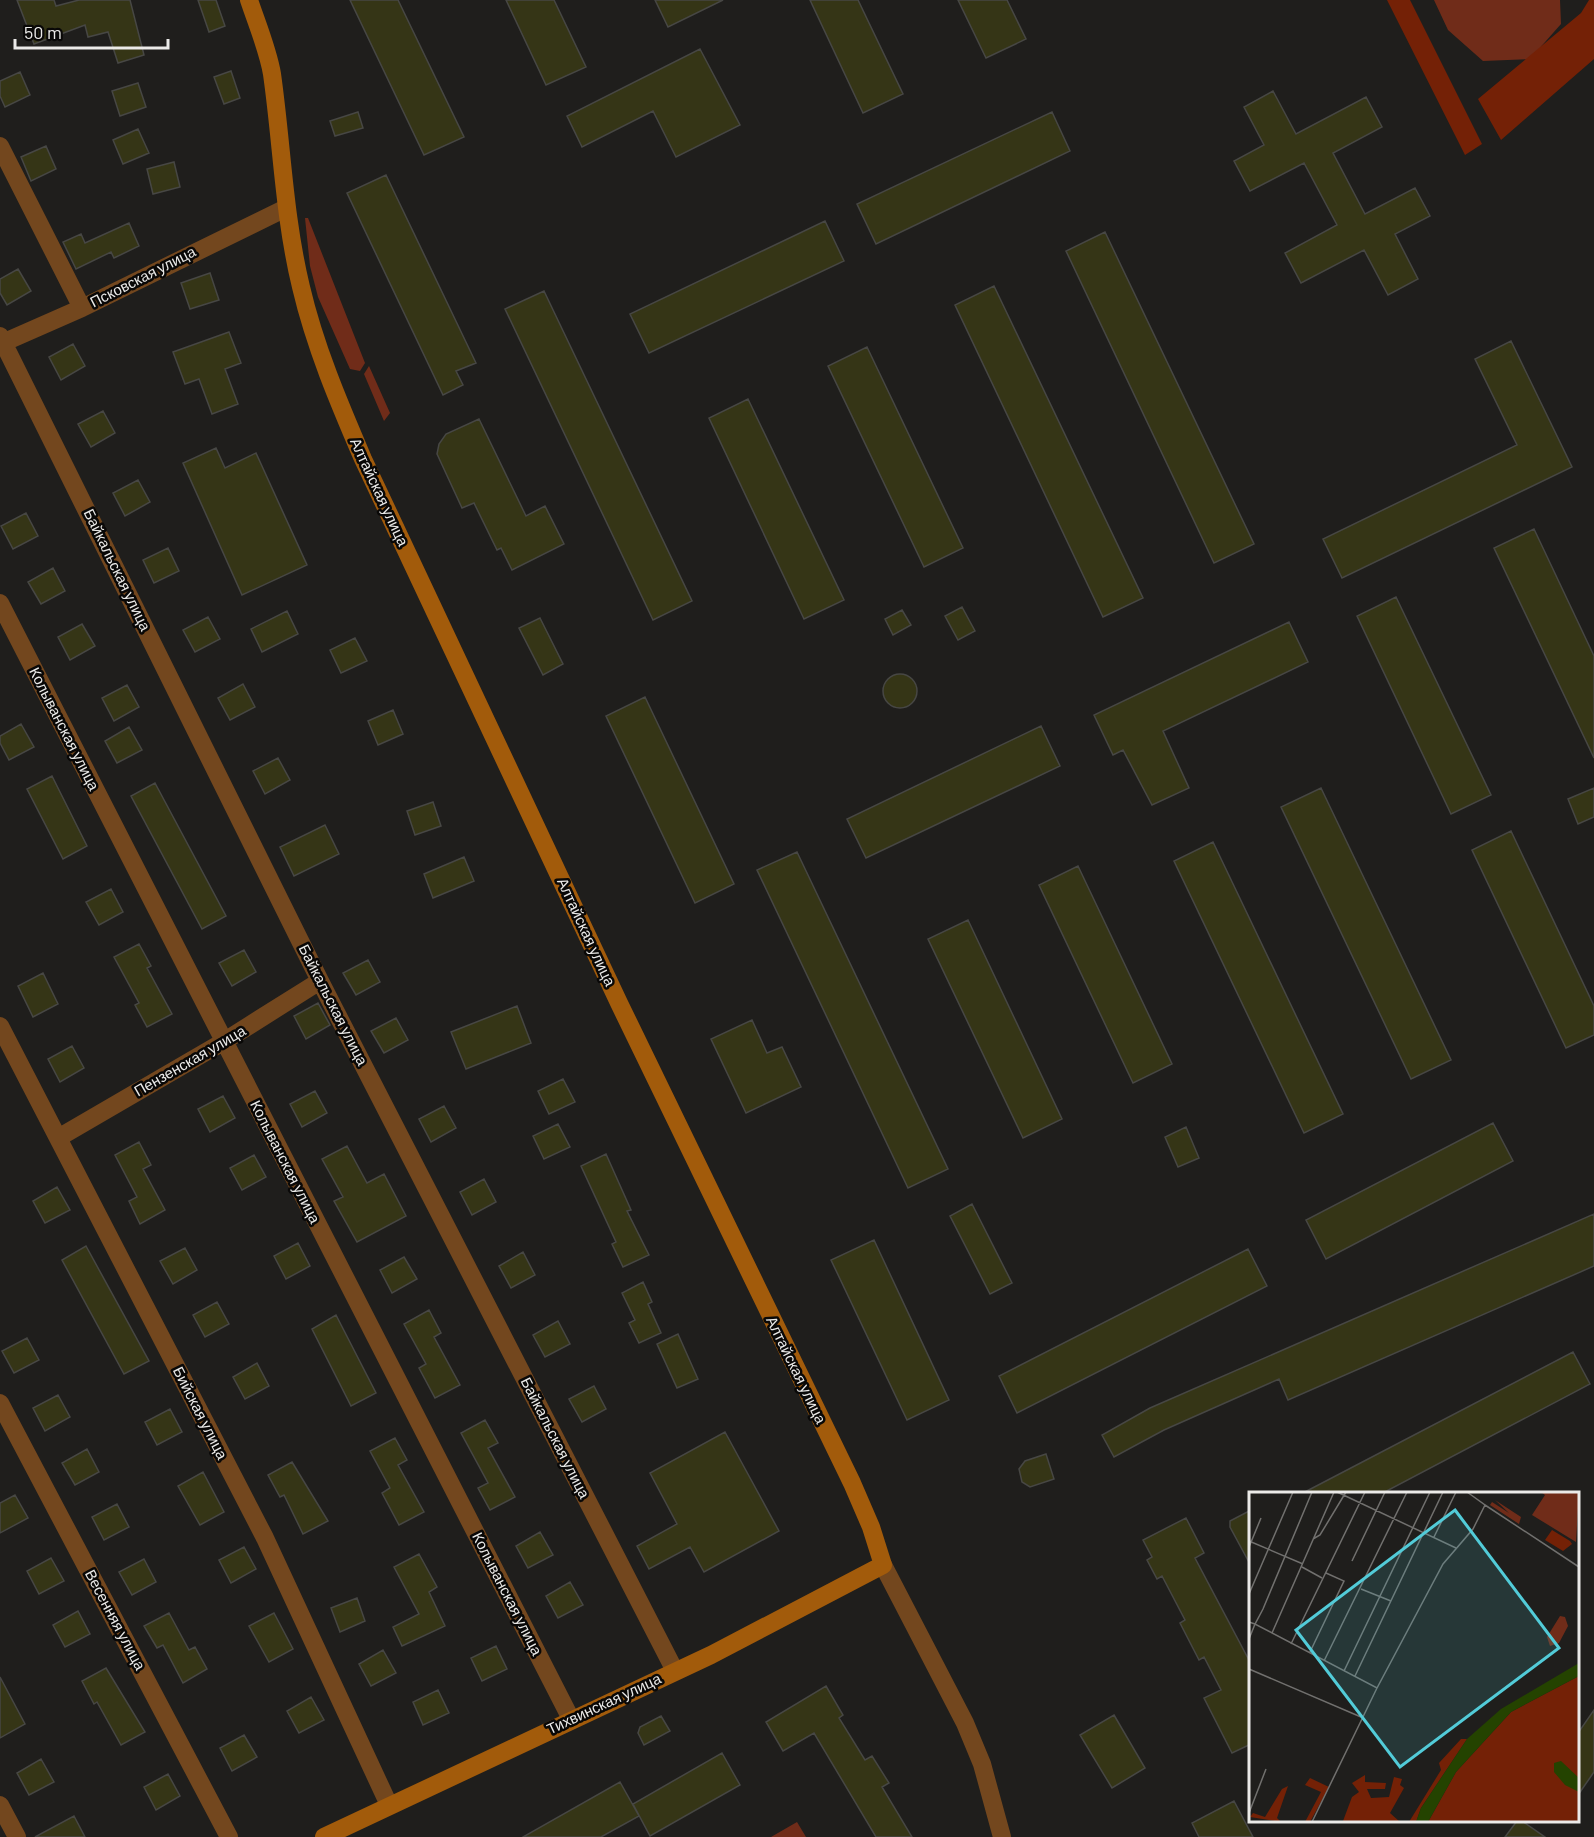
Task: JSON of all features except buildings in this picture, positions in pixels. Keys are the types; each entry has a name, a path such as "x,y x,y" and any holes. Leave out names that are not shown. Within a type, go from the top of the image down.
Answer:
{"main road":[{"name":"Алтайская улица","path":"249,0 272,72 286,208 300,286 314,335 363,459 619,1003 852,1483 871,1527 882,1565"},
{"name":"Тихвинская улица","path":"324,1837 675,1671 882,1565"}],"street":[{"path":"0,146 82,308"},
{"name":"Псковская улица","path":"1,340 82,308 286,208"},
{"name":"Байкальская улица","path":"1,340 320,981 675,1671"},
{"name":"Колыванская улица","path":"0,603 571,1719"},
{"name":"Пензенская улица","path":"58,1138 224,1042 320,981"},
{"name":"Бийская улица","path":"0,1026 265,1538 389,1805"},
{"name":"Весенняя улица","path":"0,1403 229,1837"},
{"name":"Алтайская улица","path":"882,1565 965,1723 982,1764 1002,1837"},
{"path":"0,1805 17,1837"}],"shaded area":[{"path":"1387,0 1410,0 1482,144 1465,155"},
{"path":"1434,0 1560,0 1561,24 1530,59 1483,61 1448,30"},
{"path":"1589,0 1594,0 1594,59 1501,140 1478,99 1581,13"},
{"path":"305,218 308,218 365,363 360,371 350,369 318,297 310,266"},
{"path":"369,366 390,413 384,421 364,374"},
{"path":"797,1822 806,1837 771,1837"}]}
